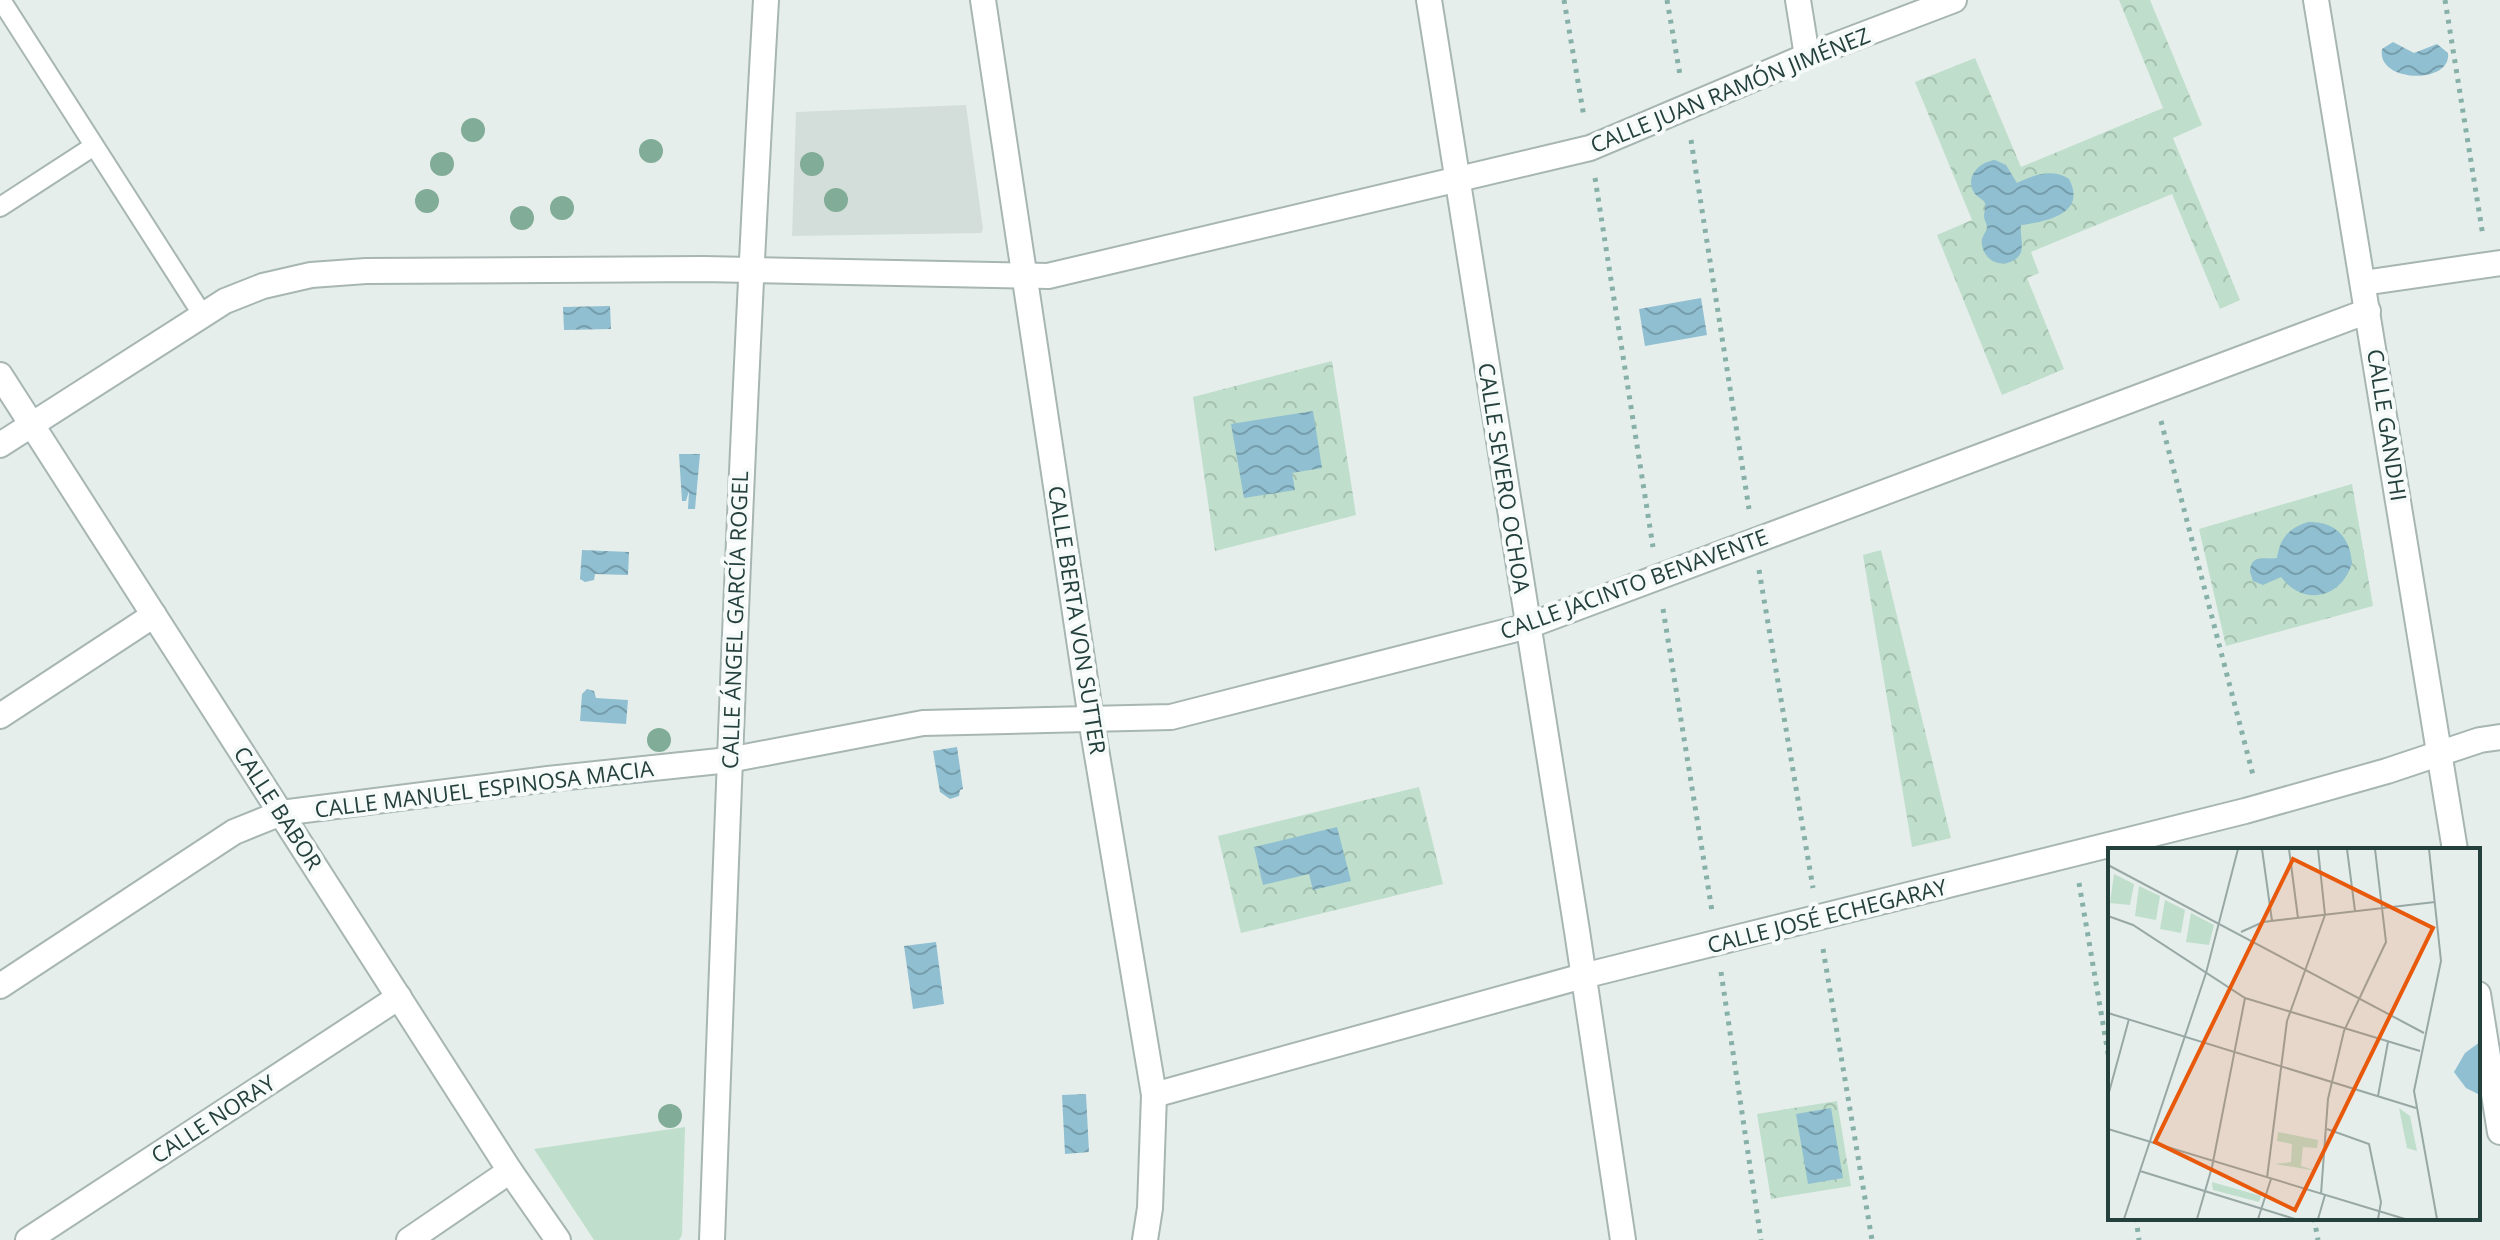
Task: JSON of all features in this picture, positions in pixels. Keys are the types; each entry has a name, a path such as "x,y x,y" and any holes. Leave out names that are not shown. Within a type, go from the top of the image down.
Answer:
{"street":[{"name":"CALLE ÁNGEL GARCÍA ROGEL","path":"712,1240 750,271 766,0"},
{"name":"CALLE BERTA VON SUTTER","path":"983,0 1091,719 1154,1095 1150,1208 1145,1240"},
{"name":"CALLE SEVERO OCHOA","path":"1429,0 1623,1240"},
{"path":"1798,0 1807,56"},
{"name":"CALLE JUAN RAMÓN JIMÉNEZ","path":"0,445 225,301 263,286 311,275 507,269 1048,276 1590,148 1807,56 1954,0"},
{"name":"CALLE GANDHI","path":"2316,0 2455,848"},
{"path":"2363,283 2494,264"},
{"name":"CALLE JACINTO BENAVENTE","path":"729,760 923,723 1171,717 1528,626 2368,311"},
{"name":"CALLE BABOR","path":"0,375 510,1171 558,1240"},
{"path":"0,716 154,615"},
{"name":"CALLE JOSÉ ECHEGARAY","path":"1154,1095 1583,976 2262,807 2387,771 2439,752 2500,737"},
{"name":"CALLE MANUEL ESPINOSA MACIA","path":"0,986 234,832 281,813 729,760"},
{"name":"CALLE NORAY","path":"28,1240 399,997"},
{"path":"2480,1007 2500,1132"},
{"path":"409,1240 510,1171"}],"lane":[{"path":"1,0 202,314"},
{"path":"0,207 94,146"}],"path":[{"path":"1564,0 1717,944 1761,1240"},
{"path":"1667,0 1872,1240"},
{"path":"2445,0 2494,264"},
{"path":"2154,392 2262,807"},
{"path":"2074,854 2108,1041"},
{"path":"2136,1220 2139,1240"},
{"path":"2314,1220 2318,1240"}],"shaded area":[{"path":"966,105 983,229 981,233 792,236 796,112"}],"green space":[{"path":"2119,0 2150,0 2202,125 2173,138 2240,300 2220,309 2172,194 2031,252 2039,273 2027,278 2064,369 2002,395 1937,235 1972,220 1915,82 1975,58 2021,167 2163,108"},
{"path":"1332,361 1356,515 1215,551 1193,397"},
{"path":"2352,484 2373,606 2226,646 2199,529"},
{"path":"1881,550 1951,838 1912,847 1863,555"},
{"path":"1419,787 1443,884 1241,933 1218,836"},
{"path":"1837,1101 1851,1186 1771,1199 1757,1114"},
{"path":"685,1127 682,1235 679,1240 594,1240 534,1149"}],"water":[{"path":"2393,42 2414,53 2437,44 2448,53 2446,63 2439,71 2427,75 2401,74 2383,60 2382,49"},
{"path":"1995,160 2006,165 2017,183 2036,175 2056,174 2069,179 2073,191 2073,201 2068,209 2051,219 2021,225 2021,251 2016,259 2004,263 1994,262 1983,250 1982,239 1987,228 1985,204 1972,189 1971,183 1978,168"},
{"path":"1701,298 1707,335 1645,346 1639,309"},
{"path":"610,306 611,329 564,330 563,307"},
{"path":"1313,411 1322,468 1292,473 1295,490 1244,498 1231,424"},
{"path":"679,454 700,454 695,509 688,509 689,491 686,501 682,501"},
{"path":"2308,522 2333,527 2348,545 2352,563 2340,584 2331,591 2311,595 2290,586 2281,577 2263,585 2253,581 2250,572 2253,562 2277,558 2286,535"},
{"path":"582,550 629,552 628,575 595,574 594,580 585,582 580,579"},
{"path":"587,689 594,691 596,698 628,700 626,724 580,721 582,694"},
{"path":"957,747 963,789 959,796 950,799 940,792 933,751"},
{"path":"1337,827 1351,881 1313,890 1309,874 1263,885 1254,847"},
{"path":"936,942 944,1004 913,1009 904,946"},
{"path":"1086,1094 1089,1152 1065,1154 1062,1095"},
{"path":"1831,1108 1843,1178 1808,1184 1796,1114"}]}
